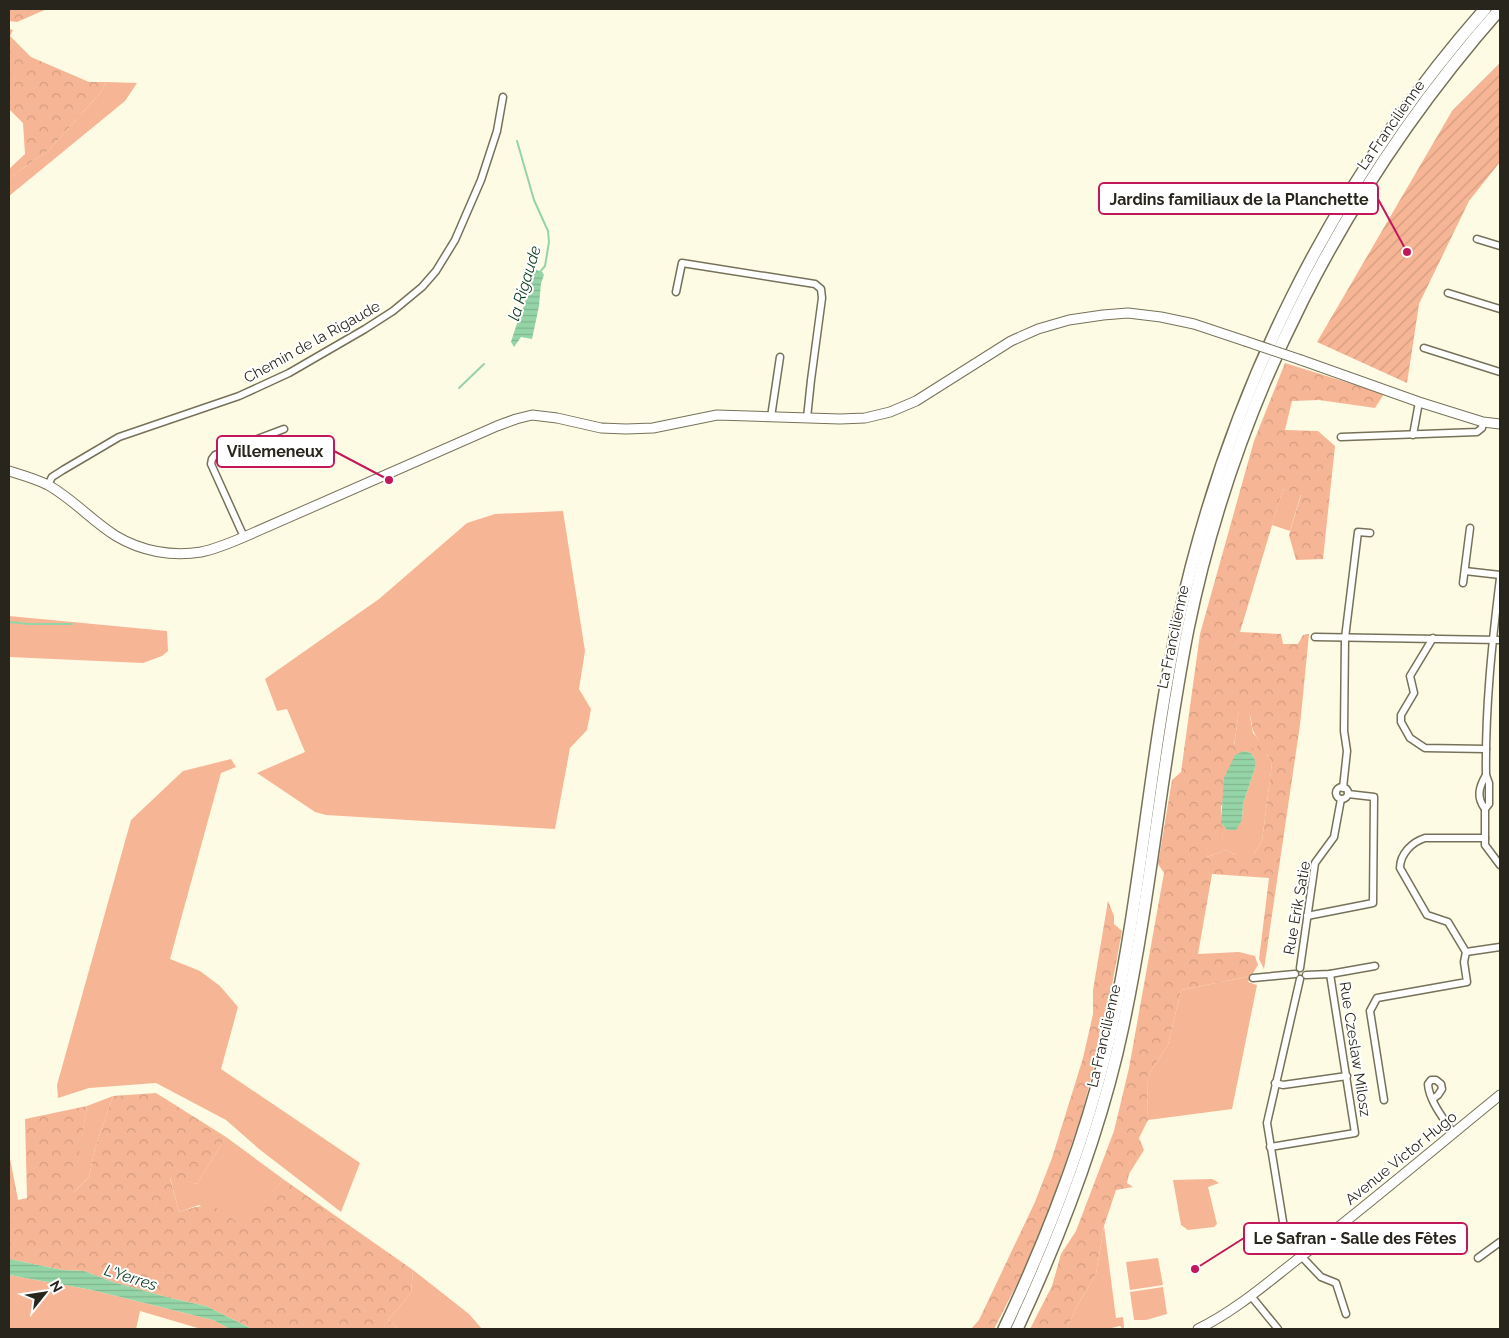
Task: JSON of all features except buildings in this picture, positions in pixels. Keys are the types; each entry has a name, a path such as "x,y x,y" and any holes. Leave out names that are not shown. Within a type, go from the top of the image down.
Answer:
{"highway":[{"name":"La Francilienne","path":"1004,1329 1028,1279 1060,1200 1087,1120 1100,1074 1112,1026 1132,915 1164,701 1178,625 1194,556 1213,489 1233,431 1283,313 1334,218 1380,144 1437,65 1485,9"},
{"name":"La Francilienne","path":"1017,1329 1038,1284 1071,1203 1098,1122 1123,1029 1134,973 1175,701 1189,627 1224,491 1244,435 1270,370 1290,327 1344,222 1390,149 1418,110 1500,9"}],"main road":[{"path":"9,471 48,485 63,494 115,535 147,549 179,554 197,553 244,537 497,426 524,417 532,415 546,416 601,428 626,429 653,428 717,415 865,418 890,412 921,398 1011,341 1038,329 1069,320 1128,313 1194,324 1419,402 1483,422 1500,424"},
{"name":"Avenue Victor Hugo","path":"1198,1329 1222,1317 1251,1296 1500,1095"}],"street":[{"name":"Chemin de la Rigaude","path":"48,485 52,477 62,470 120,437 239,396 289,373 366,329 393,311 422,287 436,271 455,240 481,180 497,131 503,97"},
{"path":"1476,239 1500,246"},
{"path":"676,292 682,263 815,284 821,289 822,298 808,418"},
{"path":"1448,293 1500,309"},
{"path":"1424,348 1500,372"},
{"path":"771,417 780,357"},
{"path":"1413,434 1419,402"},
{"path":"1341,437 1477,432 1482,428 1483,422"},
{"path":"244,537 211,464 212,459 215,455 284,429"},
{"path":"1463,583 1470,528"},
{"name":"Rue Erik Satie","path":"1300,968 1315,863 1334,837 1341,799 1337,796 1337,792 1338,789 1343,788 1347,751 1344,731 1345,638 1358,532 1370,533"},
{"path":"1465,571 1500,576 1492,640 1486,775 1480,785 1479,801 1485,809 1485,845 1500,865"},
{"path":"1315,637 1500,640"},
{"path":"1433,638 1410,676 1414,693 1401,715 1400,722 1410,738 1425,748 1486,748"},
{"path":"1343,788 1346,789 1348,794"},
{"path":"1341,799 1346,798 1348,794"},
{"path":"1307,916 1373,902 1374,797 1348,794"},
{"path":"1384,1100 1370,1011 1377,998 1468,982 1464,962 1466,952 1448,922 1427,915 1400,868 1400,861 1409,846 1425,838 1485,838"},
{"path":"1466,952 1500,947"},
{"path":"1252,978 1305,978 1306,975 1330,974 1375,966"},
{"path":"1306,975 1305,969 1300,968 1296,970 1297,977 1266,1120 1284,1234 1288,1243 1321,1277 1337,1285 1346,1314"},
{"name":"Rue Czeslaw Milosz","path":"1270,1147 1355,1133 1330,974"},
{"path":"1275,1083 1283,1085 1347,1076"},
{"path":"1432,1099 1453,1133"},
{"path":"1478,1258 1500,1242"},
{"path":"1251,1296 1278,1329"}],"green space":[{"path":"9,9 47,9 17,22 9,21"},
{"path":"9,29 13,30 10,36 31,57 89,82 106,82 101,92 49,150 9,178 9,169 25,154 23,123 9,109"},
{"path":"1500,63 1500,162 1469,201 1419,304 1407,383 1317,342 1452,111"},
{"path":"106,82 137,83 125,101 9,196 9,178 49,150 101,92"},
{"path":"1285,363 1384,394 1375,408 1319,400 1292,401 1285,430 1318,431 1335,446 1323,559 1296,560 1289,535 1301,495 1283,489 1240,632 1281,634 1283,644 1298,644 1303,635 1309,634 1300,725 1264,969 1259,959 1269,878 1212,874 1198,954 1239,952 1255,956 1258,965 1251,976 1181,990 1168,1045 1147,1077 1148,1120 1139,1138 1144,1150 1129,1174 1127,1183 1133,1187 1116,1190 1104,1226 1096,1274 1076,1308 1067,1329 1030,1329 1052,1286 1061,1254 1076,1231 1114,1131 1129,1068 1164,873 1158,864 1172,780 1181,772 1200,634 1254,441","holes":["1244,707 1259,740 1256,750 1267,754 1272,763 1262,841 1253,855 1236,855 1226,850 1207,857 1206,849 1219,846 1223,839 1221,807 1244,751 1251,753 1255,749 1234,745 1239,711"]},
{"path":"1283,489 1301,494 1290,531 1272,525"},
{"path":"563,511 585,651 579,689 591,709 587,730 570,748 555,829 326,815 315,812 257,773 305,752 287,709 277,711 265,679 379,599 467,523 495,514"},
{"path":"9,616 167,631 168,651 162,656 143,663 9,657"},
{"path":"1244,706 1249,711 1253,733 1272,763 1262,841 1253,855 1236,855 1226,850 1207,857 1205,849 1219,845 1223,839 1221,823 1227,830 1242,820 1243,804 1255,768 1255,760 1251,753 1254,749 1234,746 1239,710"},
{"path":"231,759 236,767 221,773 170,959 200,971 220,986 238,1007 221,1069 360,1163 341,1212 259,1149 226,1120 156,1083 89,1088 58,1098 57,1085 131,820 183,771"},
{"path":"1108,901 1114,916 1114,924 1122,931 1107,1012 1100,1030 1095,1063 1081,1117 1051,1205 1021,1276 994,1329 971,1329 979,1320 1035,1202 1052,1158 1083,1058 1093,1014 1093,990"},
{"path":"1251,976 1248,982 1257,985 1232,1109 1148,1120 1147,1077 1168,1045 1181,990"},
{"path":"156,1093 226,1137 197,1184 170,1178 179,1212 200,1206 214,1207 220,1209 243,1227 283,1179 413,1270 411,1293 388,1320 398,1329 252,1329 206,1306 113,1282 84,1271 62,1270 9,1259 9,1153 18,1200 27,1198 25,1119 87,1106 73,1193 89,1177 95,1148 113,1096"},
{"path":"113,1096 95,1148 89,1177 72,1194 87,1106"},
{"path":"226,1137 283,1179 243,1228 199,1205 179,1212 170,1177 197,1184"},
{"path":"1212,1179 1219,1183 1208,1187 1217,1224 1214,1227 1188,1230 1181,1225 1173,1180"},
{"path":"1104,1226 1116,1318 1123,1317 1124,1327 1123,1329 1120,1326 1107,1329 1067,1329 1076,1308 1096,1274"},
{"path":"1158,1258 1163,1285 1130,1290 1126,1262"},
{"path":"413,1270 469,1314 482,1329 398,1329 388,1320 411,1293"},
{"path":"9,1275 92,1290 213,1320 230,1329 201,1329 140,1311 136,1329 9,1329"},
{"path":"1163,1287 1167,1314 1146,1320 1134,1320 1130,1292"}],"shaded area":[{"path":"534,269 542,272 544,275 532,339 521,337 514,347 511,342 519,317 521,316"},
{"path":"1244,751 1251,753 1255,760 1255,768 1243,804 1242,820 1236,830 1227,830 1221,823 1224,778 1235,755"},
{"path":"9,1259 62,1270 84,1271 113,1282 206,1306 252,1329 230,1329 213,1320 92,1290 9,1275"}],"waterway":[{"name":"la Rigaude","path":"517,141 534,200 548,231 549,242 545,266 539,273"},
{"name":"la Rigaude","path":"459,388 484,364"},
{"name":"la Rigaude","path":"9,622 72,624"}],"place":[{"name":"Jardins familiaux de la Planchette","path":"1407,252"},
{"name":"Villemeneux","path":"389,480"},
{"name":"Le Safran - Salle des Fêtes","path":"1195,1269"}],"water label":[{"name":"L'Yerres","path":"131,1277"}]}
